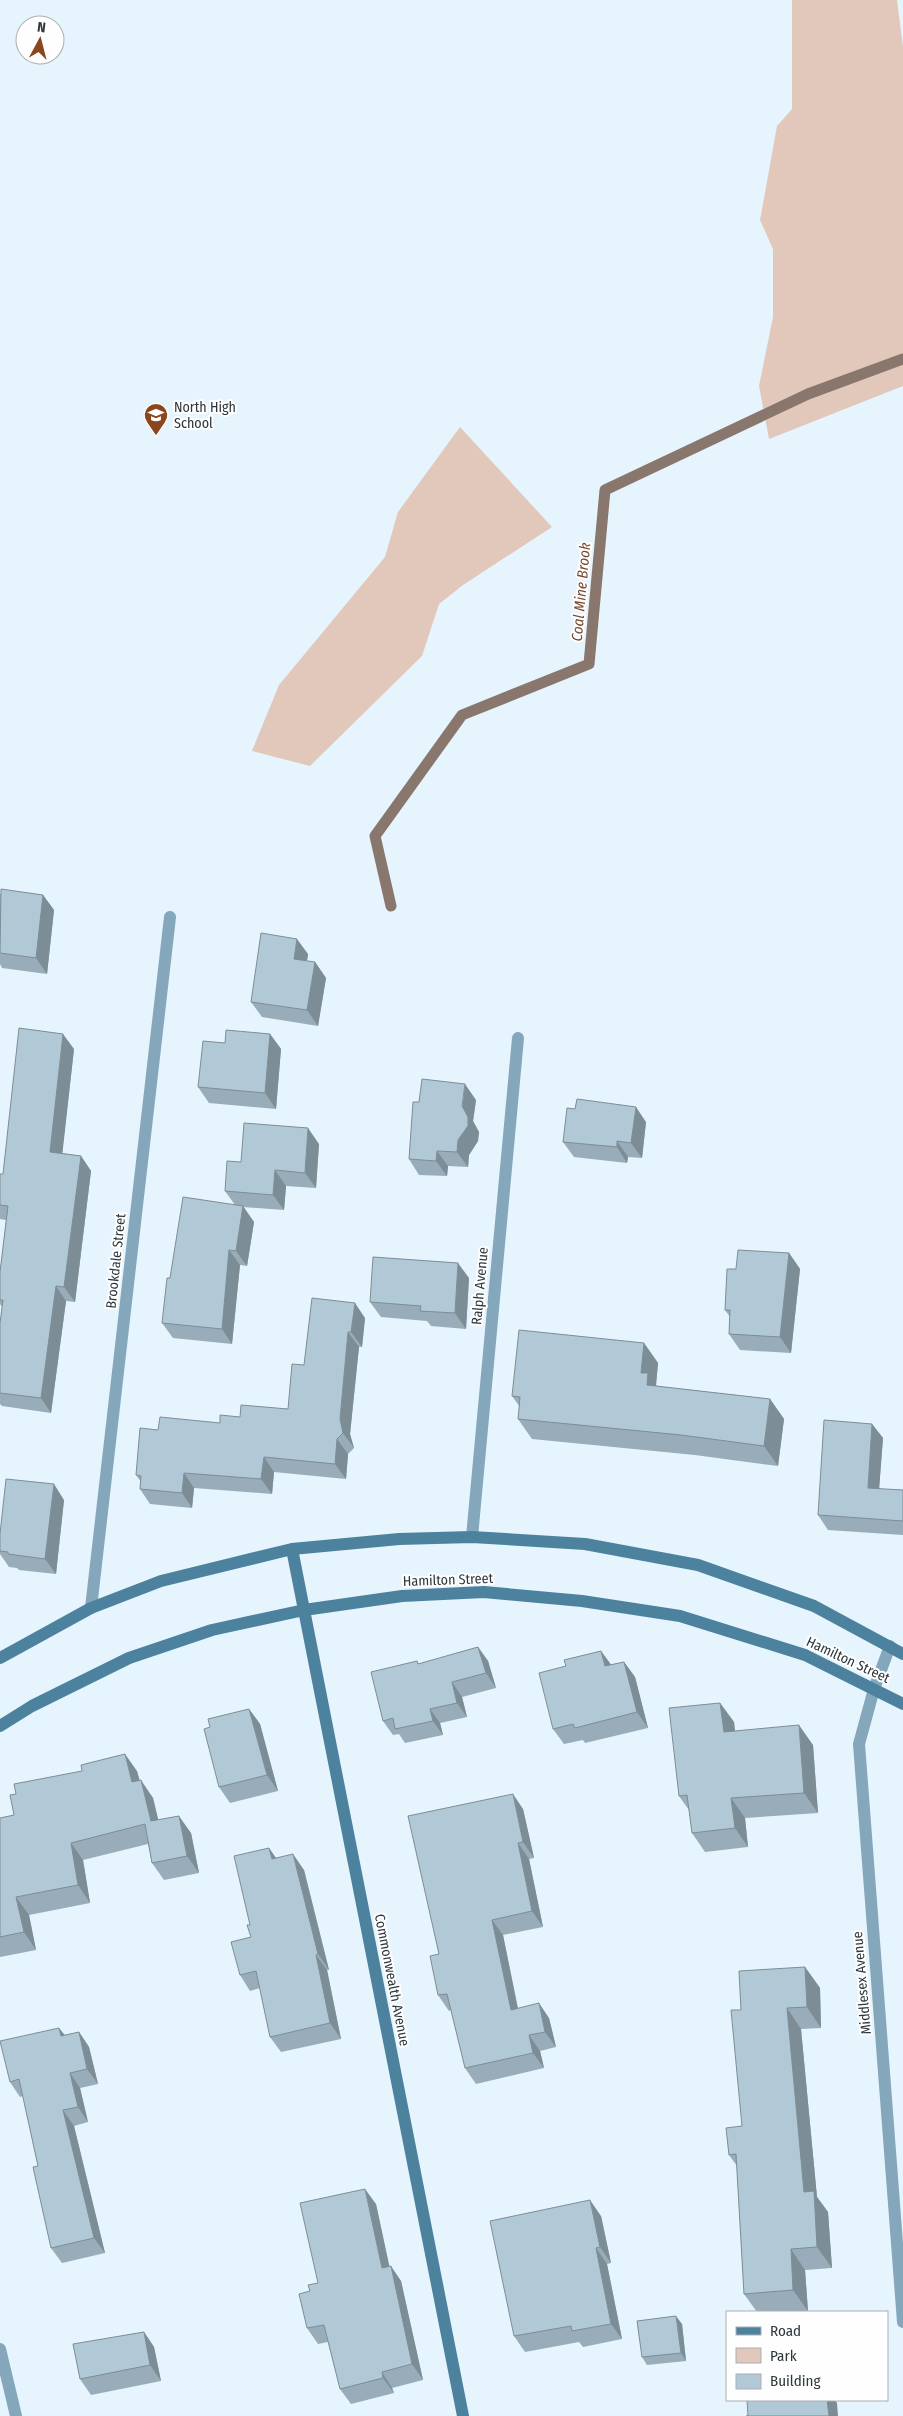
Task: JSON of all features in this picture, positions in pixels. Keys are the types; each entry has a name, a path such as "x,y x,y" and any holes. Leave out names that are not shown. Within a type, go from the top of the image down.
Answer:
{"main road":[{"name":"Hamilton Street","path":"0,1658 91,1608 161,1581 292,1549 399,1539 472,1538 585,1544 698,1565 814,1606 903,1654"},
{"name":"Commonwealth Avenue","path":"292,1549 463,2416"},
{"name":"Hamilton Street","path":"0,1726 32,1706 129,1658 212,1630 304,1610 402,1596 484,1592 582,1601 680,1616 805,1655 903,1704"}],"street":[{"name":"Brookdale Street","path":"91,1608 170,917"},
{"name":"Ralph Avenue","path":"472,1538 518,1038"},
{"name":"Middlesex Avenue","path":"890,1646 874,1689 859,1744 903,2322"},
{"path":"0,2349 16,2416"}],"green space":[{"path":"792,0 897,0 903,47 903,386 769,439 759,386 773,317 773,249 760,220 777,126 792,109"},
{"path":"460,427 552,527 463,585 439,604 422,656 310,766 252,751 279,685 385,557 398,512"}],"building":[{"path":"1,889 43,895 36,958 0,953"},
{"path":"261,933 297,939 294,959 315,962 307,1010 251,1002"},
{"path":"19,1028 63,1034 50,1152 81,1156 64,1287 56,1286 41,1398 0,1393 0,1323 3,1300 0,1300 0,1272 8,1206 0,1205 0,1174 3,1174"},
{"path":"226,1030 270,1034 265,1093 198,1087 203,1041 225,1043"},
{"path":"422,1079 465,1084 462,1106 468,1117 468,1126 458,1140 457,1152 437,1151 436,1161 409,1159 413,1102 419,1102"},
{"path":"577,1099 636,1107 631,1143 617,1141 617,1147 563,1142 567,1108 575,1109"},
{"path":"244,1123 308,1128 305,1173 275,1170 273,1195 225,1191 227,1161 241,1162"},
{"path":"183,1197 243,1206 236,1251 229,1250 222,1329 162,1323 167,1278 170,1278"},
{"path":"738,1250 789,1253 780,1337 729,1334 730,1310 725,1310 727,1269 736,1269"},
{"path":"373,1257 458,1263 455,1313 420,1311 421,1306 370,1302"},
{"path":"312,1298 355,1303 351,1332 348,1332 340,1419 343,1433 337,1439 335,1464 264,1457 261,1479 184,1473 182,1493 140,1489 141,1476 136,1475 140,1428 158,1430 160,1417 220,1423 220,1415 240,1417 241,1405 288,1409 292,1364 304,1365"},
{"path":"519,1330 644,1343 641,1373 648,1373 647,1385 770,1399 764,1446 681,1435 518,1419 520,1397 512,1396"},
{"path":"824,1420 872,1424 868,1488 903,1490 903,1521 818,1515"},
{"path":"6,1479 54,1484 45,1559 8,1554 8,1552 0,1551"},
{"path":"478,1647 486,1673 452,1682 457,1703 430,1709 433,1721 395,1729 393,1718 383,1721 371,1672 417,1661 418,1664"},
{"path":"601,1651 605,1666 624,1662 637,1712 575,1728 573,1724 553,1729 539,1673 566,1666 564,1660"},
{"path":"720,1703 724,1732 799,1725 804,1793 731,1798 735,1828 692,1833 687,1795 679,1796 669,1708"},
{"path":"249,1709 267,1775 219,1787 204,1729 210,1727 208,1719"},
{"path":"125,1754 132,1782 141,1780 151,1821 179,1816 187,1856 152,1863 145,1824 71,1843 78,1885 16,1897 24,1932 0,1937 0,1818 14,1815 10,1795 16,1794 14,1784 82,1771 81,1765"},
{"path":"513,1794 523,1842 518,1843 532,1911 492,1920 511,2010 539,2003 545,2032 529,2035 533,2053 465,2068 447,1994 438,1995 430,1956 439,1954 408,1816"},
{"path":"269,1848 272,1859 293,1854 318,1954 316,1955 330,2023 270,2037 256,1971 240,1975 231,1942 251,1937 234,1856"},
{"path":"805,1967 807,2007 787,2008 804,2192 814,2191 817,2247 791,2249 793,2290 744,2294 736,2154 729,2155 726,2128 742,2126 731,2010 741,2010 739,1971"},
{"path":"59,2028 61,2036 79,2032 87,2069 70,2073 78,2107 63,2110 94,2238 51,2248 33,2167 38,2166 19,2079 10,2082 0,2041"},
{"path":"365,2189 382,2268 391,2266 412,2364 382,2372 383,2378 340,2389 324,2325 307,2328 299,2294 310,2291 308,2285 318,2283 300,2203"},
{"path":"590,2200 600,2247 596,2248 611,2324 572,2331 571,2326 514,2336 490,2221"},
{"path":"676,2316 681,2353 642,2357 637,2321"},
{"path":"144,2332 150,2365 80,2379 73,2344"},
{"path":"747,2401 827,2401 829,2416 748,2416"}],"waterway":[{"name":"Coal Mine Brook","path":"391,906 375,836 462,715 589,664 605,490 808,394 903,359"}],"place":[{"name":"North High School","path":"156,436"}]}
